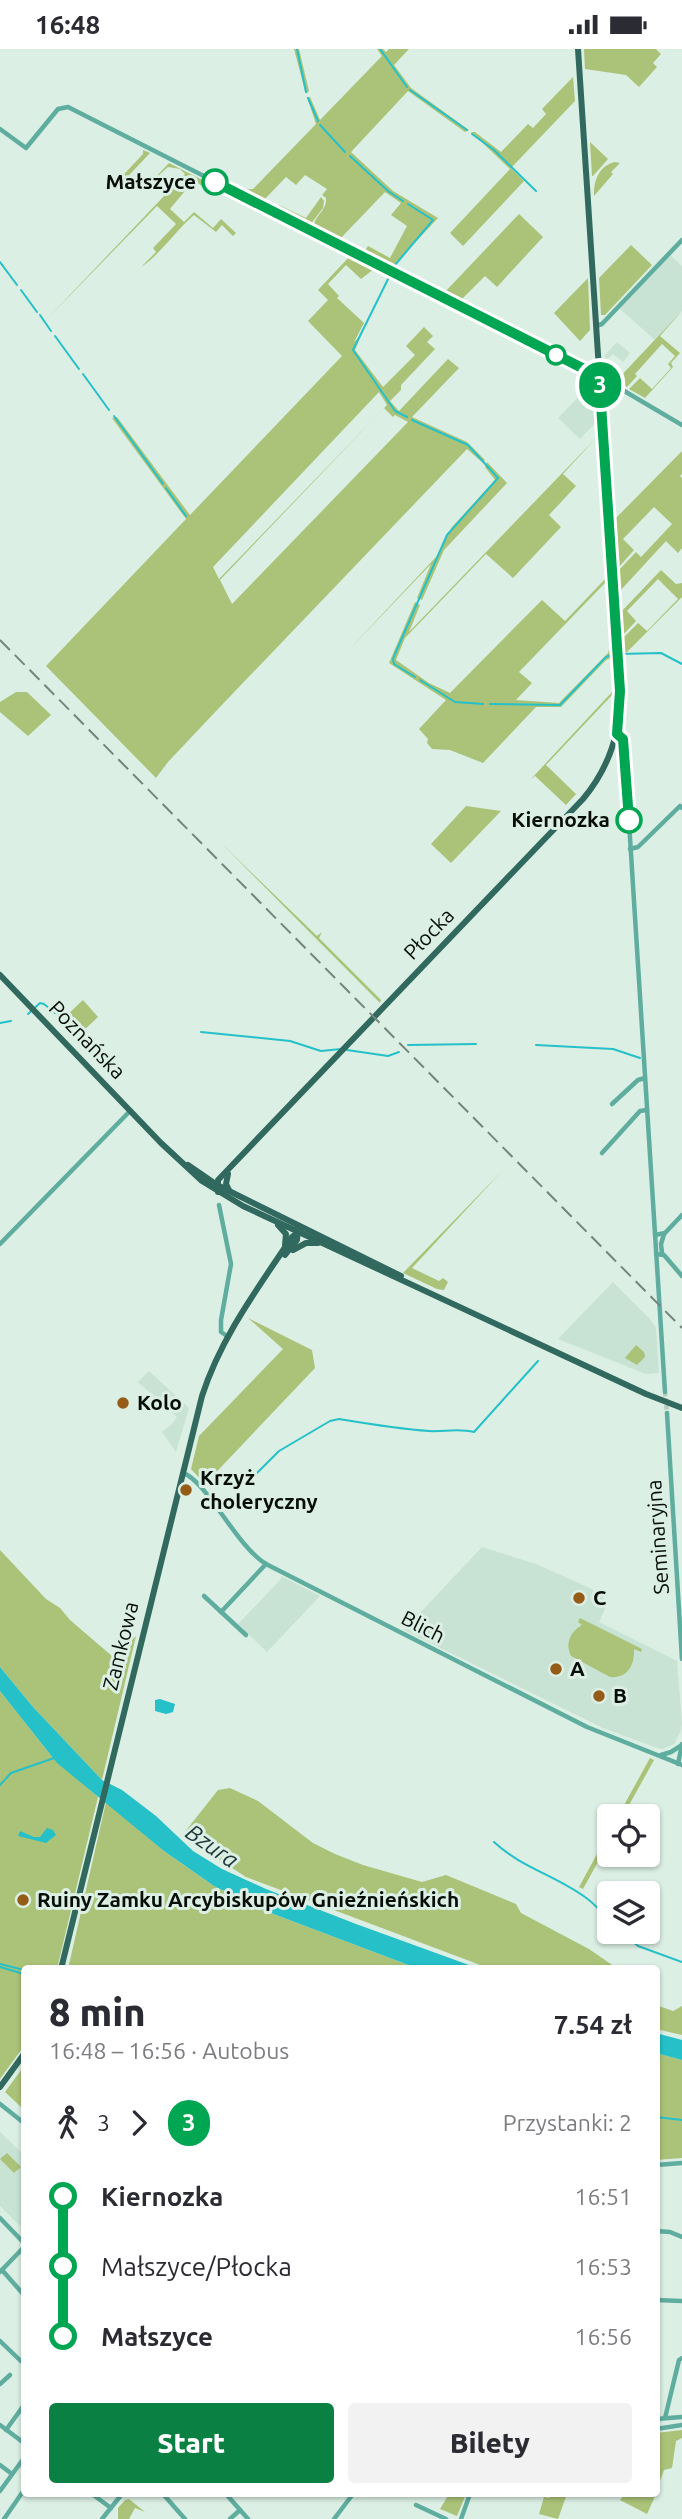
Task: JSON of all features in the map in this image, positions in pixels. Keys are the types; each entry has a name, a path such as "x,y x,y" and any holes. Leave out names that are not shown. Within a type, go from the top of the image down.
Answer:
{"main road":[{"name":"Płocka","path":"216,1185 233,1164 583,799 604,769 617,734 620,711 617,655 578,49"},
{"name":"Poznańska","path":"0,975 149,1129 188,1165 216,1185 271,1219 646,1394 682,1408"},
{"name":"Poznańska","path":"149,1129 160,1143 202,1181 229,1190 421,1287"},
{"name":"Płocka","path":"216,1185 223,1182 233,1164"},
{"path":"228,1174 226,1184 229,1190"},
{"path":"271,1219 282,1227 286,1234 282,1256"},
{"path":"294,1222 299,1232"},
{"name":"Poznańska","path":"299,1232 320,1235"},
{"name":"Zamkowa","path":"62,1965 202,1396 228,1336 292,1237 299,1232"},
{"name":"Zamkowa","path":"282,1256 301,1244 324,1244"},
{"path":"0,2087 21,2058"}],"street":[{"path":"0,129 26,148 58,109 68,107 592,373 682,425"},
{"path":"596,326 602,324 682,240"},
{"path":"617,734 623,739 655,1235 659,1253 665,1392"},
{"path":"630,849 638,847 680,806 682,808"},
{"path":"612,1104 638,1080 645,1078"},
{"path":"0,1244 131,1110"},
{"path":"602,1153 640,1111 647,1110"},
{"path":"219,1205 231,1264 221,1320 221,1332 228,1336"},
{"path":"659,1253 664,1233 682,1215"},
{"path":"655,1235 664,1233"},
{"path":"659,1253 682,1276"},
{"name":"Seminaryjna","path":"667,1413 682,1659"},
{"name":"Blich","path":"181,1473 194,1480 244,1545 266,1564 574,1721 680,1764"},
{"path":"221,1612 266,1564"},
{"path":"204,1597 246,1635"},
{"path":"656,1755 671,1752 682,1744"},
{"path":"680,1764 682,1744"},
{"path":"0,2104 21,2121"},
{"path":"660,2165 682,2163"},
{"path":"0,2217 21,2242"},
{"path":"660,2231 670,2232 682,2238"},
{"path":"21,2248 1,2271 21,2292"},
{"path":"660,2300 682,2301"},
{"path":"0,2341 21,2361"},
{"path":"665,2418 681,2359"},
{"path":"0,2384 10,2375"},
{"path":"673,2381 681,2382"},
{"path":"6,2430 21,2409"},
{"path":"660,2419 682,2417"},
{"path":"0,2425 21,2441"},
{"path":"660,2428 682,2425"},
{"path":"0,2491 21,2462"},
{"path":"0,2465 12,2473"},
{"path":"4,2519 21,2494"},
{"path":"96,2497 111,2508"},
{"path":"102,2519 120,2497"},
{"path":"166,2497 185,2519"},
{"path":"230,2497 248,2519"},
{"path":"334,2519 351,2497"},
{"path":"461,2519 469,2497"},
{"path":"416,2505 446,2519"},
{"path":"230,2519 240,2510"}],"shaded area":[{"path":"670,255 682,266 682,311 655,340 620,309"},
{"path":"617,342 630,353 623,362 613,354 605,361 605,355"},
{"path":"593,382 596,422 580,439 558,418"},
{"path":"613,1282 656,1328 659,1373 646,1374 558,1339"},
{"path":"149,1371 189,1408 176,1452 162,1432 177,1417 138,1382"},
{"path":"482,1547 536,1564 592,1589 608,1602 599,1622 677,1661 682,1723 674,1744 663,1749 657,1748 603,1728 404,1630"},
{"path":"281,1576 320,1596 267,1652 238,1624"},
{"path":"0,2132 21,2152 21,2227 0,2206"}],"green space":[{"path":"294,49 299,49 309,91 306,94"},
{"path":"377,49 386,52 389,49 409,49 394,65 411,88 469,130 465,132 408,91 351,152 393,191 438,218 392,267 364,252 368,246 390,258 407,226 391,215 401,203 385,192 339,240 314,227 325,206 326,198 322,195 327,189 305,175 296,185 286,177 263,201 241,190 253,189 316,124 307,97 310,97 320,120 382,56"},
{"path":"584,49 656,49 661,54 653,63 657,67 639,87 626,75 585,69"},
{"path":"573,77 575,101 511,168 524,181 463,246 450,233 510,169 471,132 475,132 501,152 528,124 533,128 546,114 542,109"},
{"path":"590,142 608,159 593,176 592,176"},
{"path":"143,150 150,153 116,189 113,186 143,154"},
{"path":"169,163 216,187 211,193 194,180 170,209 184,222 194,212 213,228 221,219 236,233 233,236 222,225 216,232 194,215 141,267 156,252 153,248 176,224 157,206 46,320 185,174 180,169 168,167 150,183"},
{"path":"620,163 594,196 598,174 605,166"},
{"path":"321,197 324,201 323,208 310,225 277,208 279,205 306,218"},
{"path":"519,214 543,237 497,287 485,276 460,301 444,293"},
{"path":"631,245 652,265 605,315 601,315 599,278"},
{"path":"350,256 374,269 361,279 346,265 328,284 339,296 337,298 364,323 354,342 361,335 355,350 383,387 415,355 406,346 424,327 433,336 427,342 435,349 401,385 401,390 390,401 399,411 448,359 459,368 412,417 467,442 485,460 483,463 467,449 218,709 156,778 46,666 186,519 112,418 117,417 190,515 342,356 308,321 328,300 318,290","holes":["379,392 387,405 384,408 393,417 395,415 408,422 232,604 220,580 376,417 219,579 213,567"]},
{"path":"588,278 590,330 580,341 554,313"},
{"path":"682,311 660,336 680,353 671,363 673,367 645,398 629,389 640,378 652,389 671,368 668,364 675,356 662,344 627,387 616,381"},
{"path":"597,437 563,474 576,486 549,515 561,527 513,578 486,554 405,638 396,660 429,683 450,693 542,600 565,621 606,578 606,582 519,672 532,683 516,700 559,703 608,653 610,647 611,658 561,707 536,707 483,763 450,750 432,749 419,729 446,700 389,663 415,602 420,605 409,632"},
{"path":"682,451 682,548 678,553 666,541 620,591 619,570 636,552 641,557 672,524 654,507 623,539 634,550 619,567 616,518"},
{"path":"487,462 507,483 444,550 422,600 417,598 431,564 344,655 436,557 452,527 495,480 485,467"},
{"path":"661,570 676,584 682,583 682,597 624,655 623,638 638,623 647,631 678,599 658,579 627,611 636,621 623,635 621,612"},
{"path":"612,672 614,693 546,765 576,794 566,805 535,776 531,779 612,692"},
{"path":"16,692 27,692 51,715 28,736 0,712 0,702"},
{"path":"466,806 501,811 451,863 431,844"},
{"path":"221,843 317,936 322,932 319,938 381,1000 380,1003"},
{"path":"83,1000 98,1017 81,1033 65,1017"},
{"path":"503,1170 412,1268 439,1281 443,1278 448,1282 444,1290 403,1273"},
{"path":"248,1318 312,1350 315,1368 205,1484 191,1469 199,1436 283,1349"},
{"path":"636,1345 644,1352 645,1357 637,1365 625,1358"},
{"path":"0,1550 46,1599 60,1608 112,1656 136,1636 102,1780 33,1707 0,1667"},
{"path":"580,1618 642,1649 641,1652 634,1649 629,1670 621,1676 610,1677 571,1656 569,1642 574,1631 582,1625 578,1622"},
{"path":"0,1691 53,1758 98,1797 58,1965 21,1965 21,2050 0,2079"},
{"path":"650,1758 654,1760 630,1804 625,1804"},
{"path":"230,1788 258,1801 313,1843 363,1865 422,1882 446,1875 516,1904 521,1913 589,1949 612,1965 480,1965 246,1877 200,1847 184,1833 218,1790"},
{"path":"106,1802 164,1851 214,1886 263,1910 408,1965 69,1965"},
{"path":"597,1854 597,1864 583,1889 579,1887"},
{"path":"660,2006 673,2011 682,2006 682,2035 660,2030"},
{"path":"660,2054 682,2060 682,2158 660,2160"},
{"path":"21,2070 21,2107 5,2092"},
{"path":"7,2153 21,2167 14,2173 0,2159"},
{"path":"682,2430 682,2438 676,2441 672,2468 664,2470 660,2481 660,2433"},
{"path":"447,2497 465,2497 457,2516 440,2509"},
{"path":"544,2497 566,2497 558,2519 539,2514"},
{"path":"622,2497 655,2497 647,2514 620,2500"},
{"path":"129,2499 145,2512 135,2508 129,2519 118,2519 118,2508"}],"water":[{"path":"0,1667 33,1707 102,1780 122,1790 156,1816 193,1851 222,1869 356,1924 469,1965 408,1965 263,1910 214,1886 164,1851 57,1763 0,1691"},
{"path":"155,1700 175,1704 173,1712 166,1714 155,1711"},
{"path":"47,1828 53,1830 56,1835 46,1843 18,1836 20,1831 40,1837"},
{"path":"660,2034 682,2040 682,2060 660,2054"}],"waterway":[{"path":"297,49 306,92"},
{"path":"380,49 407,87"},
{"path":"410,90 467,130"},
{"path":"308,98 318,121"},
{"path":"320,125 345,152"},
{"path":"472,134 494,150 536,191"},
{"path":"350,156 403,201"},
{"path":"407,417 395,411 353,350 395,265 433,220 408,204"},
{"path":"0,262 17,285"},
{"path":"21,290 37,312"},
{"path":"40,315 51,331"},
{"path":"55,336 79,369"},
{"path":"83,374 109,410"},
{"path":"114,416 163,484"},
{"path":"412,420 468,445 498,478 447,535 395,654 394,664 415,677"},
{"path":"166,488 186,516"},
{"path":"619,654 661,653 682,664"},
{"path":"490,704 560,705 606,657 614,654"},
{"path":"420,680 455,702 483,704"},
{"path":"28,1014 40,1003 55,1013"},
{"path":"0,1023 11,1021"},
{"path":"201,1032 290,1041 321,1051 341,1049"},
{"path":"408,1045 476,1044"},
{"path":"536,1045 613,1049 640,1058"},
{"path":"347,1050 388,1056 399,1052"},
{"path":"255,1475 279,1451 330,1421 339,1419 418,1430 474,1432 538,1361"},
{"path":"0,1785 11,1773 54,1758"},
{"path":"494,1842 516,1858 585,1897 597,1908"},
{"path":"636,1944 682,1962"},
{"path":"0,1964 21,1969"},
{"path":"0,1967 21,1973"},
{"path":"660,2117 682,2120"}],"tunnel":[{"path":"665,1392 667,1413"}],"railway":[{"path":"0,640 682,1328"}],"bus line":[{"name":"3","path":"215,182 592,373 599,374 620,691 617,734 623,739 629,820"}],"place":[{"name":"Małszyce","path":"215,182"},
{"name":"Kiernozka","path":"629,820"},
{"name":"Kolo","path":"123,1403"},
{"name":"Krzyż choleryczny","path":"186,1490"},
{"name":"C","path":"579,1598"},
{"name":"A","path":"556,1669"},
{"name":"B","path":"599,1696"},
{"name":"Ruiny Zamku Arcybiskupów Gnieźnieńskich","path":"23,1900"}],"water label":[{"name":"Bzura","path":"212,1846"}]}
